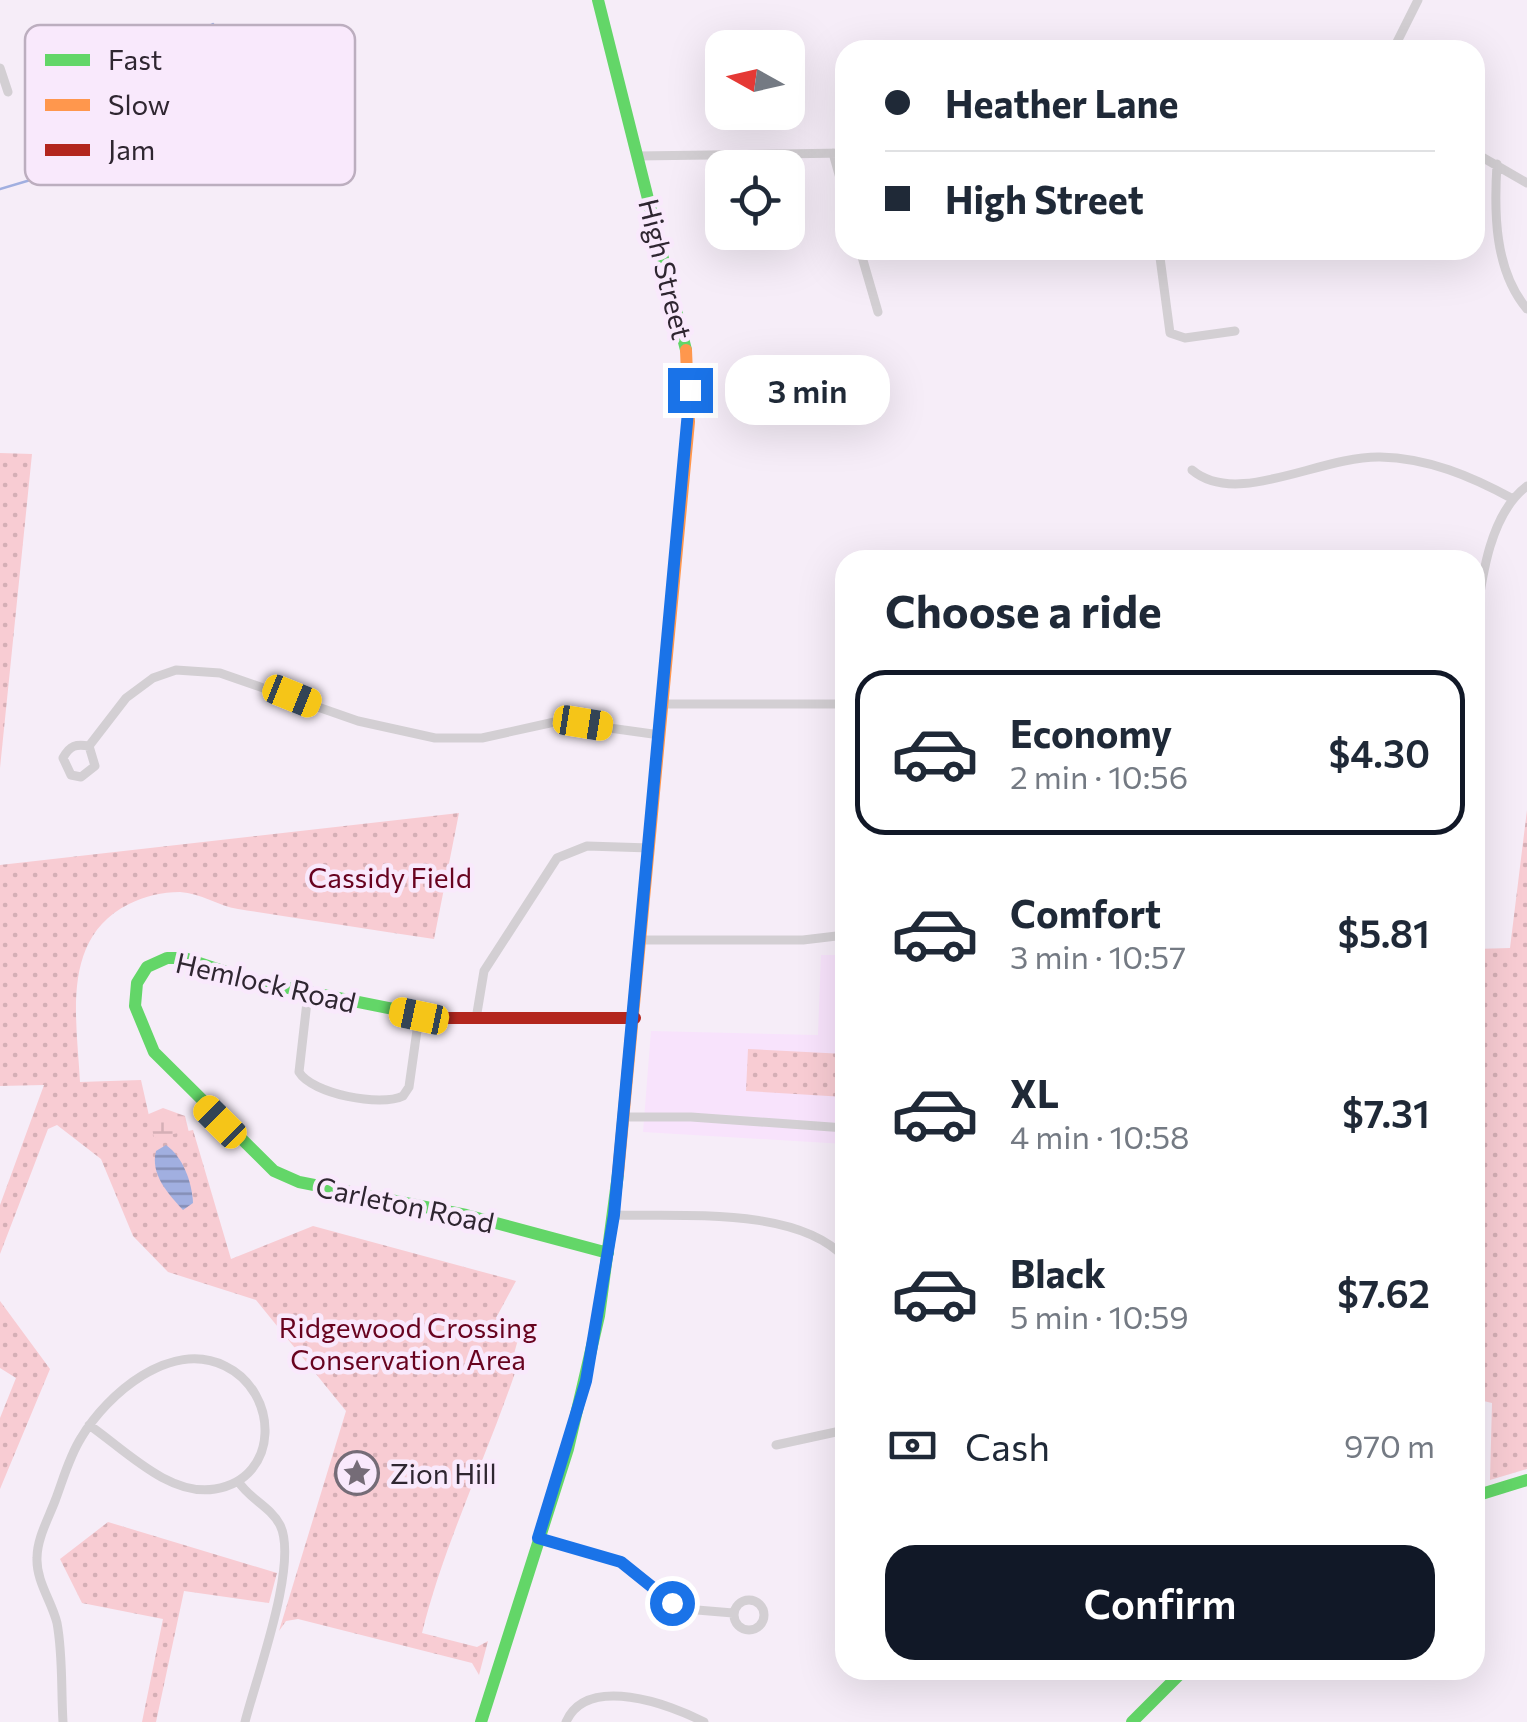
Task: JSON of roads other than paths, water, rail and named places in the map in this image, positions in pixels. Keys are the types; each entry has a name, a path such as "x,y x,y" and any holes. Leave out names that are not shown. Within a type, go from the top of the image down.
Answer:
{"main road":[{"name":"High Street","path":"480,1722 577,1418 614,1215 642,940 689,374 680,314 598,0"},
{"name":"Hemlock Road","path":"220,1122 163,1064 147,1040 135,1000 143,973 160,960 184,958 240,978 419,1016 476,1020 634,1018"},
{"name":"Carleton Road","path":"220,1122 258,1159 293,1180 466,1215 608,1253"},
{"path":"1485,1493 1527,1480"},
{"path":"1132,1722 1174,1680"}],"street":[{"path":"1398,40 1418,0"},
{"path":"0,68 8,92"},
{"path":"637,156 833,153 835,160"},
{"path":"1485,158 1527,183"},
{"path":"1497,164 1498,238 1514,287 1527,309"},
{"path":"863,260 878,312"},
{"path":"1160,260 1170,334 1185,338 1235,332"},
{"path":"1192,470 1216,485 1236,486 1325,462 1403,459 1459,472 1513,499"},
{"path":"1485,583 1497,530 1513,499 1527,486"},
{"path":"89,746 126,698 152,678 176,670 220,673 358,721 435,738 482,738 558,721 660,735"},
{"path":"663,704 835,704"},
{"path":"476,1020 484,972 557,858 588,846 650,848"},
{"path":"642,940 803,940 835,936"},
{"path":"308,993 299,1072 309,1084 325,1088 384,1100 403,1096 409,1087 419,1016"},
{"path":"626,1117 691,1117 835,1127"},
{"path":"614,1215 779,1223 810,1232 835,1251"},
{"path":"62,1722 57,1624 37,1561 42,1536 75,1449 90,1425 122,1390 151,1372 184,1360 217,1362 246,1380 265,1409 262,1451 238,1481 212,1490 180,1485 90,1425"},
{"path":"776,1445 835,1432"},
{"path":"238,1481 275,1517 287,1548 282,1586 245,1722"},
{"path":"538,1538 621,1562 685,1609 733,1614"},
{"path":"566,1722 578,1704 601,1696 637,1701 704,1722"}],"water":[{"path":"166,1145 182,1163 191,1187 193,1203 183,1210 158,1176 156,1151"}],"waterway":[{"path":"0,189 25,182"}],"place":[{"name":"Zion Hill","path":"357,1473"}],"park label":[{"name":"Cassidy Field","path":"390,877"},
{"name":"Ridgewood Crossing Conservation Area","path":"408,1343"}]}
